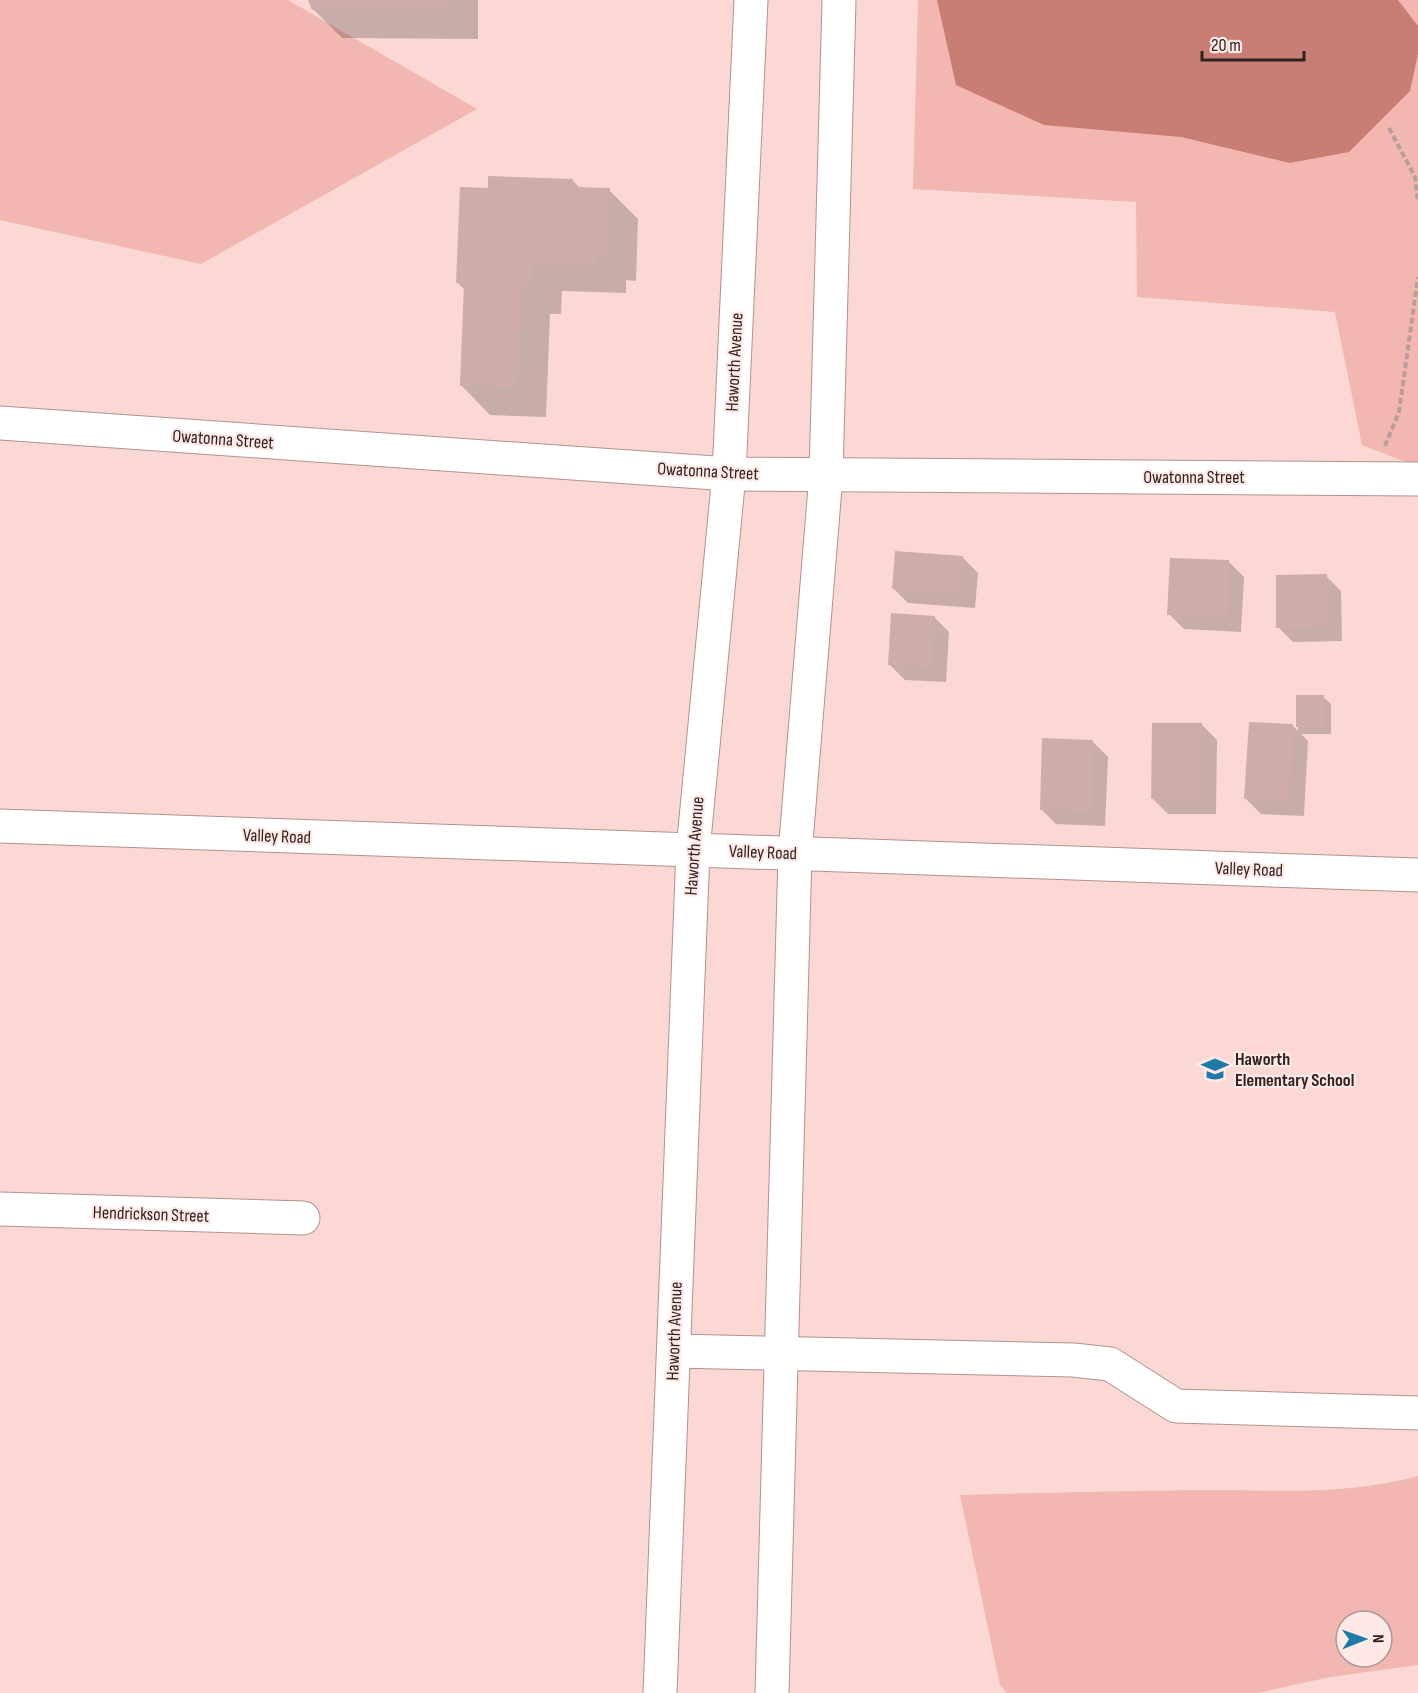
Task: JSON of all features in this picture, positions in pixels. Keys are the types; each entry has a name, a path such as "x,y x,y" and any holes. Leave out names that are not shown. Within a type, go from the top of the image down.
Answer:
{"street":[{"name":"Haworth Avenue","path":"660,1693 693,850 729,474 751,0"},
{"path":"772,1693 795,854 826,475 839,0"},
{"name":"Owatonna Street","path":"0,423 729,474 1418,479"},
{"name":"Valley Road","path":"0,826 1418,875"},
{"name":"Hendrickson Street","path":"0,1209 303,1218"},
{"path":"674,1352 1073,1360 1110,1364 1176,1406 1418,1413"}],"path":[{"path":"1389,128 1415,177 1418,202"},
{"path":"1372,477 1400,412 1418,277"}],"shaded area":[{"path":"0,0 288,0 477,109 201,264 0,220"},
{"path":"918,0 1418,0 1418,467 1362,445 1335,312 1137,297 1136,202 913,189"},
{"path":"937,0 1398,0 1418,26 1418,54 1410,91 1349,152 1290,163 1181,137 1044,125 956,85"},
{"path":"1418,1476 1418,1665 1394,1668 1394,1609 1334,1609 1334,1669 1389,1669 1330,1677 1258,1693 1007,1693 1000,1685 960,1495 1201,1490 1283,1491 1364,1487"}],"building":[{"path":"308,0 449,0 449,11 312,10"},
{"path":"488,176 573,179 573,187 610,188 607,252 597,252 597,265 533,262 532,286 521,285 517,388 460,386 464,283 456,283 460,187 488,188"},
{"path":"895,551 963,556 960,594 892,589"},
{"path":"1170,558 1229,560 1227,617 1167,615"},
{"path":"1327,574 1328,627 1276,628 1276,575"},
{"path":"891,613 935,616 932,668 888,665"},
{"path":"1296,695 1324,695 1324,727 1296,727"},
{"path":"1249,722 1293,724 1289,802 1244,799"},
{"path":"1152,723 1202,723 1201,800 1151,799"},
{"path":"1042,738 1093,740 1091,812 1040,810"}],"place":[{"name":"Haworth Elementary School","path":"1215,1069"}]}
